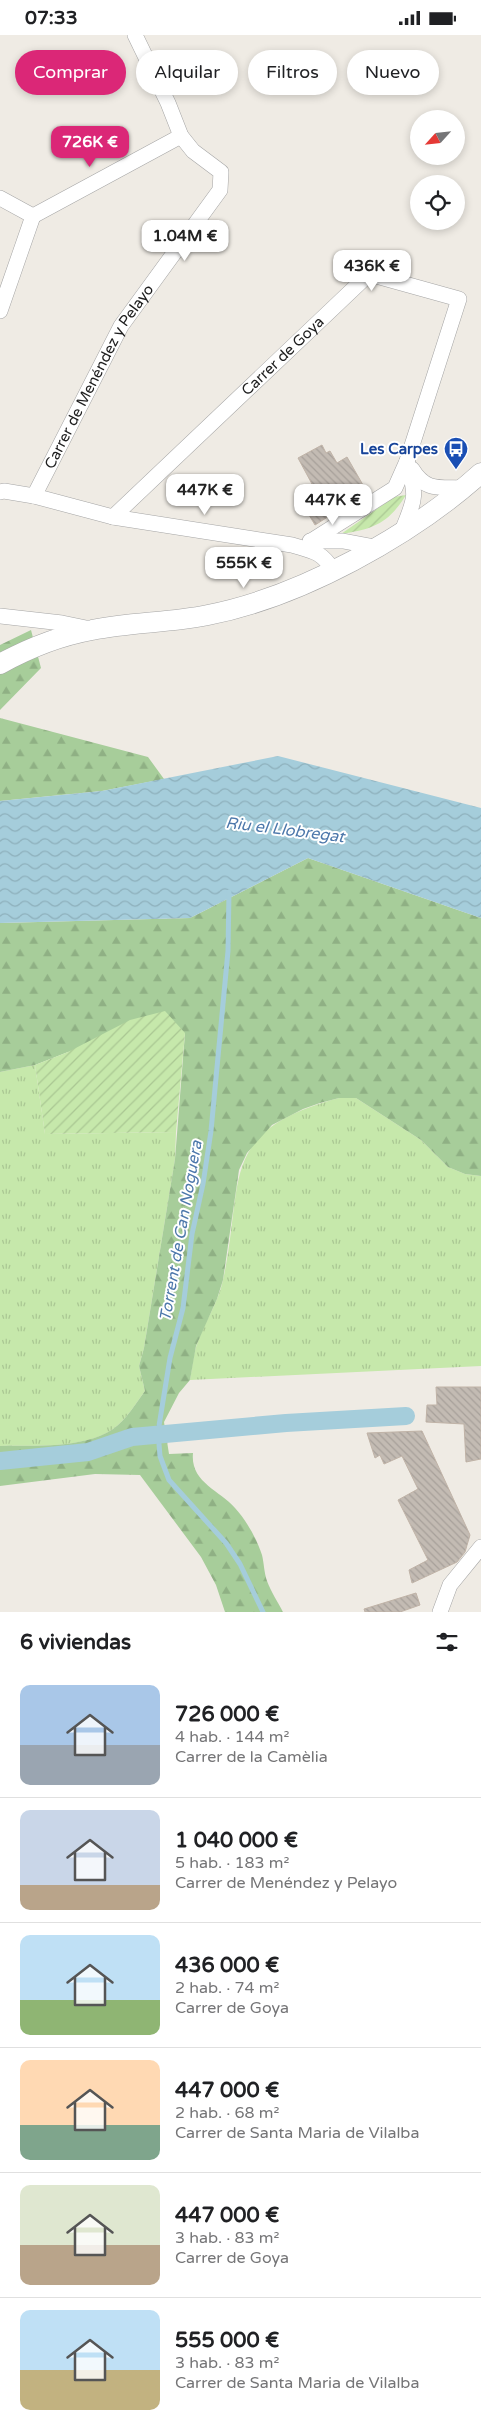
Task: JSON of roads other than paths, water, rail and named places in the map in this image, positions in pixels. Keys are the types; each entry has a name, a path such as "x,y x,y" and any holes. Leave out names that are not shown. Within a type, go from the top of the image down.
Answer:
{"street":[{"name":"Carrer de Menéndez y Pelayo","path":"34,496 121,326 220,190 221,172 193,151 181,136 168,103 135,35"},
{"path":"0,311 33,216 181,136"},
{"path":"0,198 33,216"},
{"name":"Carrer de Goya","path":"113,517 370,274 460,299 407,461 395,488 311,541"},
{"path":"407,461 420,482 432,487 464,488"},
{"path":"402,531 413,505 416,491 407,461"},
{"path":"0,664 56,638 92,629 206,616 242,608 275,596 333,570 402,531 436,510 481,473"},
{"path":"0,492 34,496 113,517 292,545 326,558 333,570"},
{"path":"292,545 311,541 342,541 375,547"},
{"path":"0,616 62,623 92,629"},
{"path":"440,1612 450,1585 481,1547"}],"water":[{"name":"Riu el Llobregat","path":"278,756 481,808 481,918 308,858 190,918 0,923 0,801 102,791"}],"waterway":[{"name":"Torrent de Can Noguera","path":"229,892 228,951 211,1131 203,1184 192,1234 183,1308 170,1358 158,1432 160,1456 169,1480 226,1543 240,1564 263,1612"},
{"path":"0,1461 88,1452 132,1437 286,1423 406,1416"}],"place":[{"name":"Les Carpes","path":"456,470"}]}
